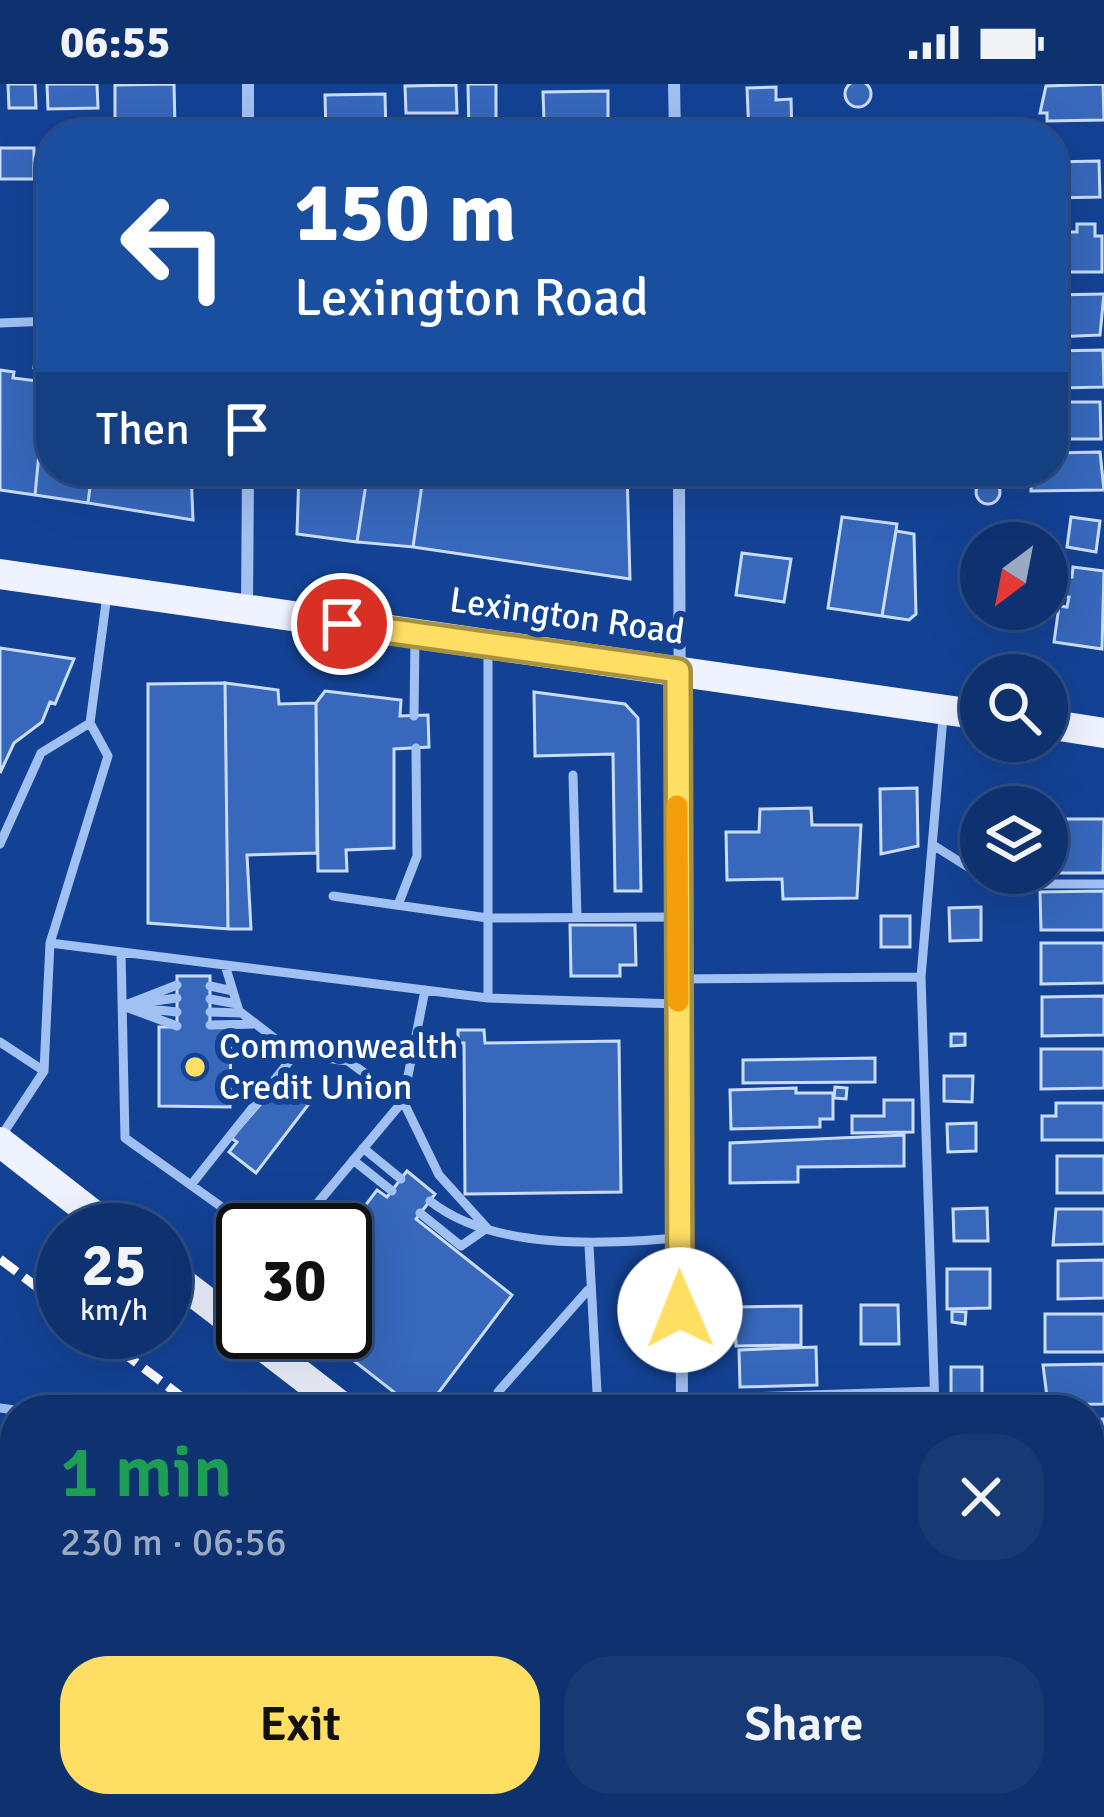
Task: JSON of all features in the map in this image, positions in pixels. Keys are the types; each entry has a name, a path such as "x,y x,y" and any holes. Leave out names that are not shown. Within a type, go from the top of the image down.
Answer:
{"main road":[{"name":"Lexington Road","path":"9,579 960,712"},
{"path":"1068,727 1104,733"},
{"path":"0,1141 79,1203"},
{"path":"287,1359 329,1395"}],"street":[{"path":"248,84 248,120"},
{"path":"674,84 675,120"},
{"path":"248,486 248,610"},
{"path":"679,486 682,1395"}],"lane":[{"path":"0,323 36,322"},
{"path":"0,1141 44,1071 50,943 108,756 90,723 107,590"},
{"path":"414,716 415,634"},
{"path":"488,645 488,998"},
{"path":"934,1395 921,977 944,709"},
{"path":"0,844 40,753 90,723"},
{"path":"398,905 417,856 416,748"},
{"path":"573,775 577,917"},
{"path":"934,845 995,884 1104,884"},
{"path":"333,896 488,918 677,917"},
{"path":"50,943 488,998 678,1004"},
{"path":"121,952 125,1138 216,1203"},
{"path":"225,965 240,1008 295,1054 348,1060 403,1101 439,1175 487,1228"},
{"path":"678,979 921,977"},
{"path":"123,1006 177,985"},
{"path":"210,986 233,991"},
{"path":"317,1203 403,1101 425,990"},
{"path":"123,1006 177,998"},
{"path":"210,999 240,1008"},
{"path":"123,1006 177,1012"},
{"path":"123,1006 177,1026"},
{"path":"210,1012 240,1008"},
{"path":"210,1025 256,1024"},
{"path":"0,1042 44,1071"},
{"path":"191,1185 295,1054"},
{"path":"363,1148 401,1179"},
{"path":"353,1160 392,1191"},
{"path":"430,1201 454,1220 589,1245 680,1238"},
{"path":"420,1214 461,1246 487,1228"},
{"path":"589,1245 597,1395"},
{"path":"498,1395 588,1290"},
{"path":"850,1395 934,1390"}],"building":[{"path":"858,81 871,94 858,107 845,94"},
{"path":"8,84 35,84 36,108 9,108"},
{"path":"47,84 97,84 98,108 48,109"},
{"path":"174,84 175,120 115,120 115,85"},
{"path":"468,84 496,84 496,120 469,120"},
{"path":"1103,84 1104,120 1047,120 1047,113 1040,113 1046,86"},
{"path":"456,85 457,113 406,113 405,86"},
{"path":"776,87 776,100 791,99 792,120 748,120 747,88"},
{"path":"608,91 608,120 544,120 543,92"},
{"path":"385,94 386,120 326,120 325,95"},
{"path":"0,148 34,148 34,179 0,179"},
{"path":"1099,161 1100,197 1068,198 1068,162"},
{"path":"1077,224 1095,224 1095,236 1102,236 1102,272 1068,272 1068,232 1077,232"},
{"path":"1104,294 1100,335 1068,336 1068,295"},
{"path":"1103,350 1104,387 1068,388 1068,351"},
{"path":"0,370 14,372 13,378 36,381 36,485 35,495 0,490"},
{"path":"1068,402 1100,402 1101,439 1068,439"},
{"path":"1100,452 1104,490 1031,491 1031,486 1068,486 1068,453"},
{"path":"36,484 90,486 88,503 35,495"},
{"path":"90,486 192,486 193,520 88,503"},
{"path":"299,486 366,486 357,542 297,534"},
{"path":"366,486 422,486 413,547 357,542"},
{"path":"422,486 627,486 630,579 413,547"},
{"path":"979,486 997,486 996,500 988,504 980,500"},
{"path":"842,517 897,524 882,616 828,608"},
{"path":"1071,517 1100,521 1096,552 1068,547"},
{"path":"896,531 914,534 916,614 909,620 882,616"},
{"path":"742,553 791,559 784,602 736,595"},
{"path":"1073,567 1104,571 1102,649 1054,642 1056,630 1068,630 1068,577"},
{"path":"0,648 74,659 55,704 50,702 42,722 14,743 0,773"},
{"path":"225,683 278,690 279,704 316,703 317,853 247,855 251,929 228,929"},
{"path":"225,683 228,929 148,923 148,684"},
{"path":"325,691 401,700 400,716 428,715 429,747 394,749 394,848 346,850 347,871 318,871 316,703"},
{"path":"534,692 625,704 638,718 641,891 615,891 613,754 535,756"},
{"path":"917,788 918,846 881,854 880,789"},
{"path":"811,808 812,825 861,825 857,898 783,899 782,879 727,880 726,832 759,832 760,809"},
{"path":"1068,819 1104,819 1103,873 1068,873"},
{"path":"1104,891 1104,930 1041,930 1040,894"},
{"path":"981,907 981,940 950,941 949,908"},
{"path":"881,916 910,916 910,947 881,947"},
{"path":"570,925 635,925 636,965 620,965 620,976 571,976"},
{"path":"1041,943 1104,943 1104,983 1041,984"},
{"name":"Commonwealth Credit Union","path":"177,976 210,976 210,1027 231,1027 230,1107 159,1106 159,1027 177,1027"},
{"path":"1104,996 1104,1035 1042,1036 1042,997"},
{"path":"458,1030 484,1030 485,1043 619,1041 621,1192 465,1194 464,1043 458,1043"},
{"path":"951,1034 965,1034 965,1045 951,1046"},
{"path":"1041,1049 1104,1049 1104,1088 1041,1089"},
{"path":"875,1058 875,1082 743,1083 743,1060"},
{"path":"944,1076 973,1076 972,1102 944,1101"},
{"path":"279,1083 308,1105 256,1173 229,1152 237,1142 231,1138"},
{"path":"835,1087 847,1088 846,1099 834,1098"},
{"path":"796,1088 796,1093 833,1093 833,1119 820,1119 820,1127 731,1129 730,1090"},
{"path":"884,1100 913,1100 913,1132 852,1133 852,1116 884,1116"},
{"path":"1056,1103 1104,1103 1104,1140 1042,1140 1042,1116 1056,1116"},
{"path":"976,1123 976,1151 948,1152 947,1124"},
{"path":"904,1135 904,1166 798,1167 798,1182 730,1183 730,1143"},
{"path":"1057,1156 1104,1156 1104,1193 1057,1193"},
{"path":"407,1171 435,1194 416,1219 512,1295 437,1395 398,1395 352,1359 372,1359 372,1203 367,1203 377,1190 387,1197"},
{"path":"987,1208 988,1241 954,1241 953,1209"},
{"path":"1056,1209 1104,1209 1104,1244 1053,1245"},
{"path":"1104,1260 1104,1298 1058,1299 1058,1261"},
{"path":"947,1269 990,1269 990,1308 947,1309"},
{"path":"861,1305 898,1305 899,1344 861,1344"},
{"path":"801,1306 801,1345 736,1346 735,1307"},
{"path":"952,1311 966,1312 965,1324 952,1322"},
{"path":"1045,1314 1104,1314 1104,1352 1045,1352"},
{"path":"816,1347 817,1385 740,1387 739,1350"},
{"path":"1104,1364 1104,1395 1047,1395 1043,1365"},
{"path":"951,1367 982,1367 982,1395 951,1395"}],"railway":[{"path":"0,1259 36,1286"},
{"path":"132,1359 179,1395"}],"slow traffic":[{"path":"677,806 678,1001"}],"place":[{"name":"Commonwealth Credit Union","path":"195,1067"}],"route":[{"path":"342,624 678,671 680,1310"}]}
